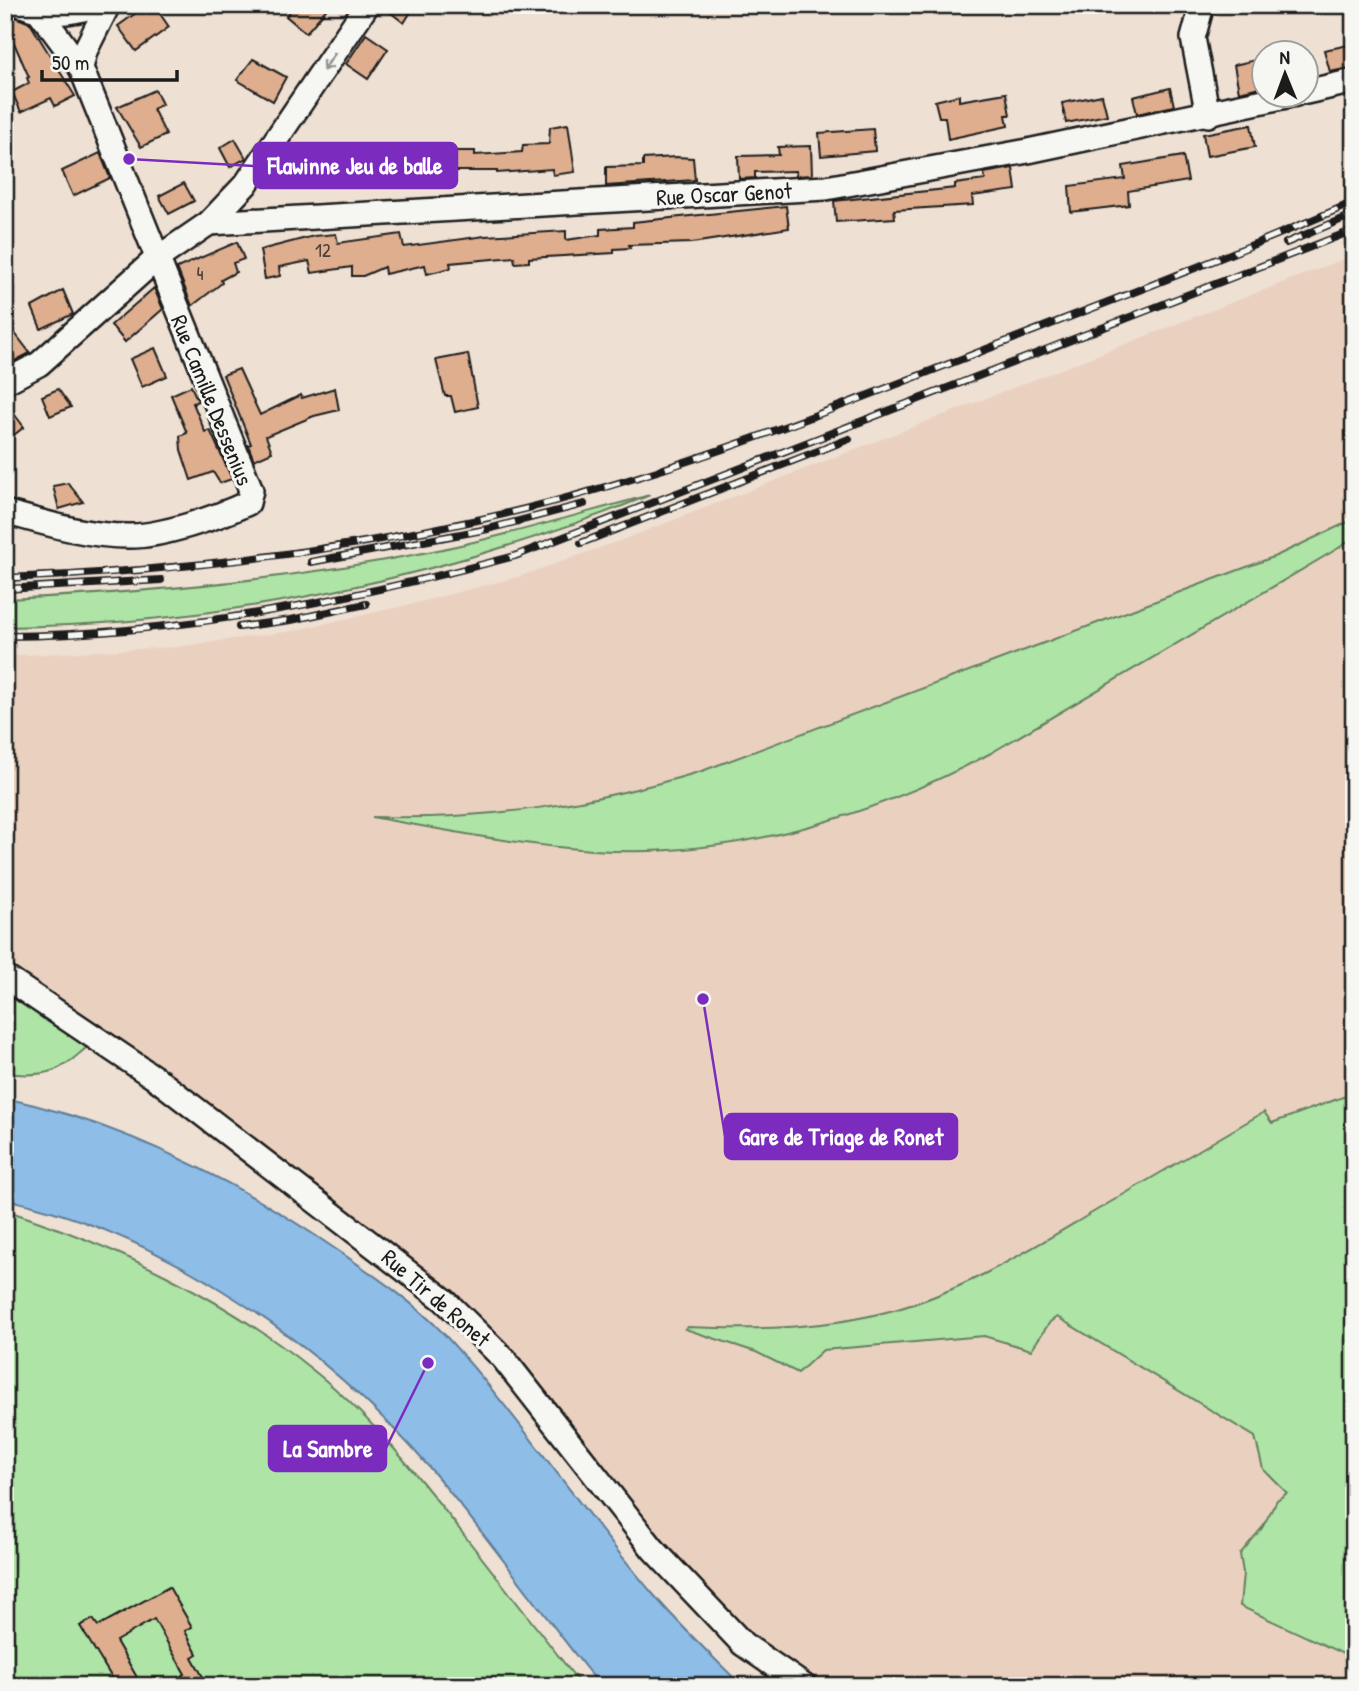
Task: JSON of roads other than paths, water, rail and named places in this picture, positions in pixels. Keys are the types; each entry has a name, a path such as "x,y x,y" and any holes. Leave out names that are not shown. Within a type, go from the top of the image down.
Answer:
{"street":[{"path":"32,9 68,13 100,5"},
{"path":"81,68 85,51 108,5"},
{"path":"5,382 39,364 155,260 209,223 246,184 367,5"},
{"path":"1202,5 1193,38 1208,115"},
{"path":"32,9 81,68 155,260"},
{"path":"1320,89 1354,81"},
{"name":"Rue Oscar Genot","path":"209,223 826,188 1250,105"},
{"name":"Rue Camille Dessenius","path":"5,512 61,528 130,537 211,520 248,503 251,490 155,260"},
{"name":"Rue Tir de Ronet","path":"5,976 158,1080 444,1300 503,1358 653,1549 743,1644 804,1686"}],"water":[{"path":"5,1098 94,1123 138,1140 221,1179 301,1226 408,1301 444,1334 472,1365 653,1594 742,1686 603,1686 589,1672 429,1467 387,1422 340,1378 290,1337 237,1300 182,1267 124,1238 65,1216 5,1199"}],"railway":[{"path":"5,578 186,566 305,551 482,519 604,488 724,449 842,406 1207,263 1354,202"},
{"path":"1286,243 1354,214"},
{"path":"5,636 135,629 263,612 389,587 515,556 1354,230"},
{"path":"581,543 849,439"},
{"path":"311,562 488,529 584,504"},
{"path":"5,589 161,580"},
{"path":"239,627 291,620 366,604"}],"place":[{"name":"Flawinne Jeu de balle","path":"129,159"},
{"name":"Gare de Triage de Ronet","path":"703,999"},
{"name":"La Sambre","path":"428,1363"}]}
